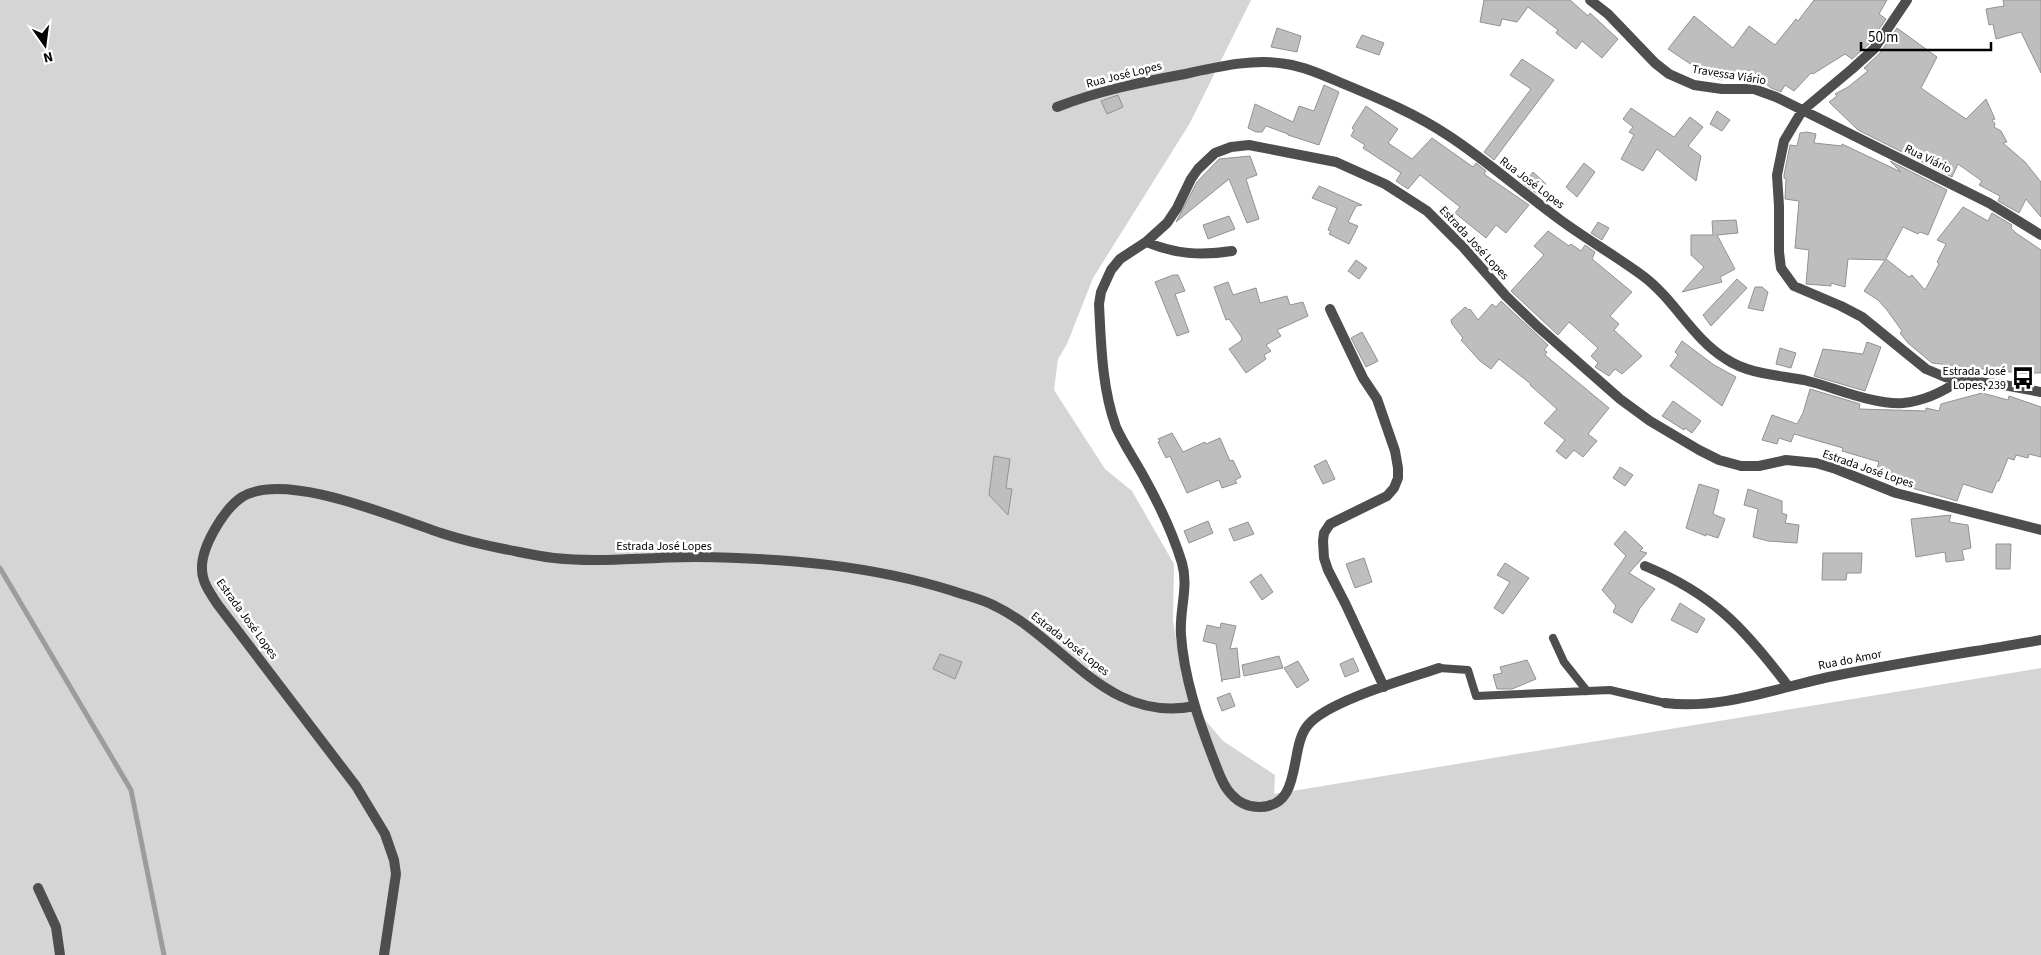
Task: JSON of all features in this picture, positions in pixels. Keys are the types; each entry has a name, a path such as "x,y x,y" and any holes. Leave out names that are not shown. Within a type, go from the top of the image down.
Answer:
{"street":[{"name":"Travessa Viário","path":"1590,0 1608,14 1655,63 1669,74 1694,85 1754,89 1776,97 1802,111"},
{"path":"1907,0 1874,48 1858,64 1802,111 1784,140 1778,169 1779,252 1781,268 1794,286 1842,306 1862,317 1926,369 1945,377 2013,386 2041,392"},
{"name":"Rua José Lopes","path":"1056,107 1130,85 1234,64 1268,62 1286,64 1312,71 1402,108 1449,136 1565,224 1643,276 1661,293 1699,337 1715,352 1738,366 1870,398 1902,403 1938,394 1960,380"},
{"name":"Rua Viário","path":"1802,111 1989,203 2041,235"},
{"name":"Estrada José Lopes","path":"384,955 396,874 394,860 385,834 360,792 218,604 208,590 204,580 202,568 205,552 223,516 233,503 265,488 282,488 330,497 464,540 555,558 766,559 840,566 921,581 979,599 1012,616 1032,630 1077,668 1115,694 1143,706 1153,708 1171,710 1195,706 1181,634 1185,582 1182,564 1166,520 1117,428 1108,399 1102,350 1100,304 1106,279 1120,259 1146,242 1167,222 1177,208 1198,169 1216,153 1232,147 1249,145 1336,162 1379,181 1427,211 1457,241 1506,296 1620,399 1650,421 1692,447 1719,460 1733,464 1759,466 1786,460 1816,464 1896,493 2041,530"},
{"path":"1146,242 1189,254 1232,251"},
{"path":"1330,309 1363,378 1377,400 1395,451 1398,468 1398,478 1394,488 1387,496 1330,524 1322,540 1324,558 1328,570 1384,687"},
{"path":"1645,566 1688,586 1712,603 1756,644 1788,686"},
{"name":"Rua do Amor","path":"1665,703 1713,702 1900,664 2041,640"},
{"path":"1195,706 1215,762 1230,794 1243,804 1258,807 1270,806 1281,799 1287,791 1292,778 1301,735 1315,718 1330,709 1384,687 1439,668"},
{"path":"38,888 56,927 60,955"}],"lane":[{"path":"1553,638 1564,662 1587,691"},
{"path":"1439,668 1468,670 1476,696 1610,690 1665,703"}],"shaded area":[{"path":"0,0 1251,0 1190,123 1093,278 1067,344 1058,359 1054,390 1105,469 1132,491 1174,564 1173,620 1188,700 1223,741 1275,775 1274,794 2041,668 2041,955 0,955"}],"building":[{"path":"1484,0 1570,0 1588,16 1590,13 1618,39 1602,58 1582,41 1576,49 1556,33 1558,30 1528,7 1517,22 1502,19 1500,26 1480,22"},
{"path":"1814,0 1887,0 1879,14 1886,19 1869,44 1852,59 1845,54 1813,74 1811,73 1794,91 1785,85 1781,92 1771,88 1748,70 1741,79 1728,71 1722,80 1699,74 1701,71 1668,49 1694,16 1733,48 1749,26 1775,45 1796,19 1798,21"},
{"path":"2003,0 2041,0 2041,73 2021,32 1996,39 1993,24 1989,25 1986,9 2004,6"},
{"path":"1277,28 1301,36 1297,52 1271,47"},
{"path":"1897,28 1937,57 1921,88 1966,119 1986,99 1995,119 1992,120 1995,124 1994,127 2001,131 2007,142 2003,143 2025,162 2041,182 2041,217 2026,199 2019,213 1998,201 2000,196 1979,185 1982,181 1958,164 1952,177 1858,130 1829,102 1837,96 1835,94 1848,87 1868,71 1864,68 1880,53"},
{"path":"1362,35 1384,43 1379,55 1356,47"},
{"path":"1522,59 1554,80 1494,160 1484,152 1531,89 1510,75"},
{"path":"1324,85 1339,92 1319,145 1266,126 1262,132 1256,132 1248,128 1255,104 1293,122 1299,106 1314,111"},
{"path":"1118,95 1123,107 1107,114 1101,101"},
{"path":"1366,106 1398,129 1388,143 1412,159 1432,138 1473,167 1476,163 1486,171 1484,174 1529,205 1506,233 1496,225 1486,238 1455,213 1460,207 1420,175 1408,189 1396,181 1401,173 1363,148 1365,145 1351,136 1354,130 1352,128"},
{"path":"1631,108 1674,137 1690,117 1703,127 1688,146 1701,156 1696,181 1657,149 1643,171 1621,159 1634,135 1629,132 1633,127 1623,119"},
{"path":"1717,111 1730,120 1722,131 1710,124"},
{"path":"1800,133 1816,134 1814,143 1842,146 1842,144 1901,172 1890,161 1947,190 1928,235 1920,232 1918,234 1903,227 1886,259 1909,277 1912,275 1925,290 1939,264 1937,262 1946,244 1937,240 1963,207 1988,221 1992,213 2012,225 2011,228 2016,233 2041,250 2041,373 2019,373 1932,363 1908,343 1900,333 1902,331 1878,300 1864,291 1885,260 1848,259 1845,287 1831,283 1831,286 1806,284 1809,250 1795,248 1799,201 1785,199 1786,179 1784,175 1790,145 1797,146"},
{"path":"1250,156 1257,175 1246,179 1259,219 1247,223 1229,179 1176,222 1197,182 1219,159"},
{"path":"1584,163 1595,172 1577,197 1566,187"},
{"path":"1533,172 1546,184 1537,194 1524,184"},
{"path":"1319,186 1362,205 1356,206 1348,222 1358,226 1349,244 1329,234 1331,231 1328,230 1337,208 1312,198"},
{"path":"1229,216 1235,229 1208,239 1203,225"},
{"path":"1736,220 1738,233 1717,235 1735,269 1720,277 1722,282 1682,292 1704,267 1691,255 1691,235 1713,235 1712,221"},
{"path":"1598,222 1609,228 1602,240 1591,233"},
{"path":"1548,231 1569,246 1571,244 1581,251 1585,245 1595,252 1592,259 1632,292 1610,316 1619,324 1614,330 1642,356 1622,374 1615,369 1609,376 1595,367 1598,363 1591,356 1598,348 1569,322 1558,335 1511,291 1544,255 1534,246"},
{"path":"1356,260 1367,268 1359,279 1348,271"},
{"path":"1178,275 1185,291 1175,294 1189,332 1177,336 1155,282"},
{"path":"1737,279 1747,288 1711,326 1703,315"},
{"path":"1228,282 1233,295 1256,288 1260,303 1287,296 1290,305 1303,302 1308,316 1277,330 1281,336 1266,345 1271,351 1264,355 1266,359 1246,373 1229,349 1241,341 1242,338 1229,319 1226,320 1214,287"},
{"path":"1755,287 1762,287 1768,292 1763,311 1748,308"},
{"path":"1501,301 1548,345 1544,350 1547,352 1545,355 1609,408 1588,434 1597,441 1583,457 1574,450 1566,459 1556,451 1565,440 1544,423 1557,409 1531,384 1499,359 1491,369 1480,361 1461,340 1463,338 1452,324 1451,320 1465,307 1470,309 1478,320 1492,304 1496,307"},
{"path":"1362,332 1378,361 1366,367 1351,338"},
{"path":"1682,341 1714,365 1736,377 1722,406 1670,366 1678,355 1675,352"},
{"path":"1867,342 1881,347 1865,391 1814,376 1823,349 1863,354"},
{"path":"1780,348 1796,353 1791,368 1776,364"},
{"path":"1810,389 1860,404 1859,409 1926,411 1926,408 1939,411 1941,404 1982,393 2008,400 2009,396 2041,407 2041,457 2029,454 2028,458 2016,455 2014,460 2008,458 1992,493 1963,484 1957,501 1898,484 1875,474 1879,462 1842,451 1843,448 1794,434 1791,442 1779,438 1777,444 1762,440 1772,415 1797,424 1803,413"},
{"path":"1673,401 1701,421 1692,433 1662,416"},
{"path":"1172,433 1183,452 1205,442 1206,444 1220,438 1230,461 1233,460 1241,477 1235,480 1237,483 1222,488 1219,480 1187,493 1170,456 1166,458 1158,442 1160,441 1158,439"},
{"path":"994,456 1010,459 1006,488 1012,489 1008,515 989,495"},
{"path":"1326,460 1335,479 1323,484 1314,466"},
{"path":"1620,467 1633,475 1625,486 1613,478"},
{"path":"1699,484 1719,490 1713,514 1725,519 1718,538 1706,534 1706,536 1686,528"},
{"path":"1748,489 1782,501 1782,513 1787,515 1785,523 1799,525 1797,543 1768,541 1753,537 1758,509 1744,505"},
{"path":"1951,515 1949,522 1968,525 1971,548 1962,550 1964,560 1946,562 1945,552 1916,557 1911,519"},
{"path":"1208,521 1213,533 1189,543 1184,531"},
{"path":"1248,522 1254,534 1234,541 1229,529"},
{"path":"1625,531 1643,548 1640,551 1647,553 1629,573 1655,589 1640,608 1632,623 1613,612 1616,606 1602,590 1626,556 1614,544"},
{"path":"1996,544 2011,544 2010,569 1996,569"},
{"path":"1823,553 1862,553 1861,573 1847,573 1846,580 1822,580"},
{"path":"1364,558 1372,582 1355,588 1346,564"},
{"path":"1505,563 1529,578 1503,614 1494,608 1510,582 1497,575"},
{"path":"1261,574 1273,592 1262,600 1250,582"},
{"path":"1680,603 1705,619 1697,633 1671,620"},
{"path":"1221,623 1236,626 1230,649 1237,648 1240,677 1222,680 1222,682 1216,644 1203,641 1207,625 1220,628"},
{"path":"940,654 962,662 955,679 933,669"},
{"path":"1279,656 1283,668 1244,676 1242,665"},
{"path":"1353,658 1359,671 1345,677 1340,664"},
{"path":"1527,660 1536,679 1512,689 1497,689 1493,675 1502,673 1500,667"},
{"path":"1298,661 1309,680 1297,688 1284,668"},
{"path":"1230,693 1235,706 1222,711 1217,698"}],"waterway":[{"path":"0,568 131,790 164,955"}],"place":[{"name":"Estrada José Lopes, 239","path":"2023,378"}]}
